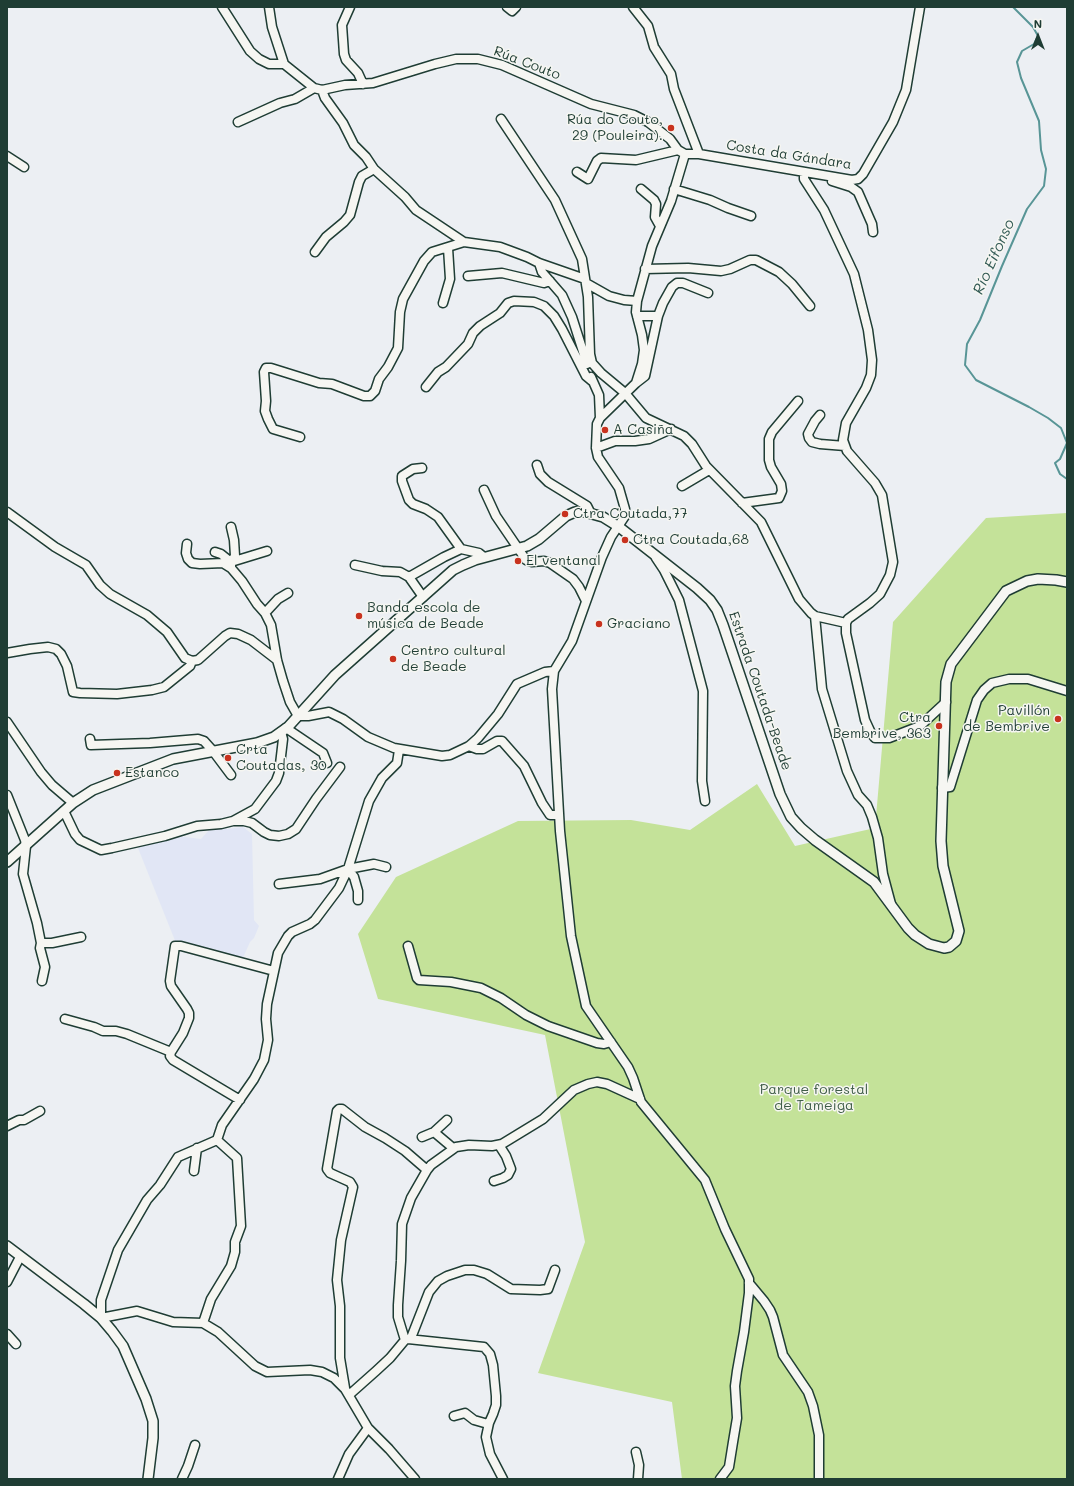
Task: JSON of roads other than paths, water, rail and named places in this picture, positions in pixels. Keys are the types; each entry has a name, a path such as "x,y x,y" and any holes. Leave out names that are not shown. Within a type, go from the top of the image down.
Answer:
{"street":[{"path":"222,7 250,51 259,59 269,64 284,64"},
{"path":"269,7 272,27 284,64 318,89 343,123 354,145 366,157 374,169 405,197 416,210 464,242 500,247 584,280 609,296 624,300 637,300"},
{"path":"350,7 342,25 344,54 346,60 358,73 362,84"},
{"path":"507,7 512,11 516,7"},
{"path":"633,7 648,26 654,47 671,74 674,89 698,154"},
{"name":"Costa da Gándara","path":"577,172 588,179 597,161 601,158 636,160 681,152 852,180 858,179 863,174 893,122 906,90 920,7"},
{"name":"Rúa Couto","path":"238,122 280,102 296,99 318,89 373,83 442,62 456,59 478,59 502,64 591,104 634,115 648,122 670,139 681,152"},
{"path":"501,119 555,200 582,259 589,317 590,354"},
{"path":"636,383 642,364 644,350 637,316 637,300 645,268 660,226 671,201 681,152"},
{"path":"7,156 24,167"},
{"path":"315,252 326,237 350,215 362,176 374,169"},
{"path":"804,172 804,179 824,210 854,274 868,330 872,360 871,375 866,388 846,423 843,440 847,451 875,483 882,494 893,562 890,575 880,594 870,604 848,619 846,623 846,633 865,720 875,738 889,738 920,726 946,702"},
{"path":"815,174 819,178 851,187 858,192 872,224 873,232"},
{"path":"641,189 654,200 656,204 655,217 660,226"},
{"path":"674,189 710,200 751,216"},
{"path":"300,438 273,429 268,419 265,410 266,401 264,372 266,368 271,368 319,384 332,384 364,396 370,396 375,391 379,379 388,367 398,348 401,306 424,261 432,252 464,242"},
{"path":"443,303 450,279 448,248"},
{"path":"645,268 688,268 721,271 730,269 750,260 756,260 779,272 792,284 810,306"},
{"path":"539,263 542,272 562,295 572,317 592,381 599,395 600,418"},
{"path":"468,276 502,273 544,283 550,281"},
{"path":"708,293 683,283 677,283 672,287 658,316 645,376 600,418 597,424 596,448 598,457 619,488 625,510 625,516 611,538 602,557 572,641 554,671 552,689 559,814 571,936 586,1006 628,1066 641,1102 705,1180 725,1229 749,1279 744,1332 735,1386 736,1418 733,1442 729,1467 720,1479"},
{"path":"426,387 438,372 446,367 468,344 480,326 500,314 508,303 514,301 534,302 544,306 554,316 586,376 592,381"},
{"path":"637,316 658,316"},
{"path":"577,332 582,335 592,363 625,394 646,418 684,436 692,444 709,470 761,522 799,599 815,616 846,623"},
{"path":"742,503 779,498 782,491 781,484 771,467 769,460 769,439 772,432 798,401"},
{"path":"820,415 808,434 812,442 845,446"},
{"path":"596,448 615,441 649,439 671,429"},
{"path":"537,465 540,474 548,482 587,506 590,512"},
{"path":"422,468 412,469 402,476 402,481 408,500 438,517 461,549"},
{"path":"682,486 709,470"},
{"path":"484,490 496,516 526,560 550,564 573,579 586,601"},
{"name":"Estrada Coutada-Beade","path":"7,862 73,803 93,790 173,759 258,743 274,737 298,716 335,675 457,568 484,557 526,546 540,539 570,513 580,511 590,512 603,517 619,527 703,594 717,610 727,634 780,794 791,817 814,840 874,882 908,928 921,940 944,948 949,947 956,940 959,931 943,866 941,841 946,682 951,664 1006,591 1026,581 1038,579 1067,582"},
{"path":"7,512 55,547 86,565 100,585 110,594 147,615 167,632 185,658 192,661 198,660 230,633 238,634 251,640 277,660"},
{"path":"231,527 235,556 231,565"},
{"path":"187,544 186,553 188,559 192,563 200,564 223,563 231,565 267,551"},
{"path":"409,577 461,549 479,552 484,557"},
{"path":"215,552 221,554 231,565 257,604 265,613 271,625 277,660 288,696 298,716 308,716 326,712 332,713 368,737 388,746 400,750 442,756 458,752 469,746 478,738 498,714 517,684 545,672 554,671"},
{"path":"654,555 664,570 679,600 703,690 702,781 705,801"},
{"path":"355,565 382,571 400,572 409,577 423,597"},
{"path":"265,613 278,599 288,594"},
{"path":"815,616 822,689 847,771 858,795 867,805 872,816 878,838 883,874 891,906"},
{"path":"7,653 30,648 48,647 56,649 62,654 67,666 73,692 80,693 117,694 164,687 190,666 192,661"},
{"path":"942,788 950,787 978,700 984,690 992,683 1009,679 1028,679 1067,691"},
{"path":"7,722 41,772 52,785 73,803"},
{"path":"233,821 255,809 265,798 276,781 279,772 283,730 323,753 327,763"},
{"path":"90,739 92,745 150,743 198,739 204,742 232,775"},
{"path":"469,746 477,749 483,749 497,741 502,741 524,766 550,815 559,814"},
{"path":"101,1318 101,1300 118,1250 147,1200 160,1185 178,1157 216,1140 222,1125 254,1079 264,1060 267,1049 267,1004 278,953 284,941 292,932 310,924 315,920 339,888 348,869 369,801 382,778 397,763 400,750"},
{"path":"64,811 75,834 80,840 102,850 165,836 197,826 221,824 233,821 252,823 270,835 279,836 288,834 296,829 340,767"},
{"path":"7,795 23,833 26,846 23,874 41,943 40,948 45,967 42,981"},
{"path":"279,884 320,879 348,869 374,864 386,867"},
{"path":"348,869 354,877 358,891 358,900"},
{"path":"41,943 52,943 81,937"},
{"path":"240,1100 173,1060 170,1056 183,1033 189,1018 187,1009 170,981 175,946 181,946 274,971"},
{"path":"408,946 417,978 419,980 445,981 481,988 490,992 526,1015 548,1026 597,1043 604,1044 611,1042"},
{"path":"65,1019 103,1031 116,1031 127,1034 171,1052"},
{"path":"408,1339 398,1317 402,1224 411,1198 427,1170 453,1148 470,1145 499,1145 543,1119 574,1090 588,1084 597,1082 608,1084 640,1099"},
{"path":"347,1392 340,1358 340,1306 337,1280 341,1240 353,1188 350,1182 330,1174 327,1169 337,1111 342,1109 365,1127 405,1151 427,1170"},
{"path":"7,1126 19,1120 24,1120 40,1111"},
{"path":"422,1138 434,1132 447,1120"},
{"path":"434,1132 453,1148"},
{"path":"203,1323 211,1300 231,1266 235,1252 235,1242 241,1226 237,1158 216,1140"},
{"path":"494,1181 508,1175 511,1169 506,1156 499,1145"},
{"path":"194,1171 197,1148"},
{"path":"7,1246 101,1318 118,1338 149,1408 152,1421 153,1431 148,1479"},
{"path":"7,1282 20,1257"},
{"path":"347,1392 390,1358 408,1339 429,1292 438,1281 447,1276 465,1270 474,1270 487,1274 511,1290 540,1290 548,1289 555,1270"},
{"path":"749,1283 764,1301 774,1317 783,1355 808,1392 813,1406 819,1435 819,1479"},
{"path":"101,1318 137,1311 173,1322 203,1323 218,1332 255,1366 267,1372 310,1370 322,1372 334,1378 347,1392 368,1428 389,1449 414,1479"},
{"path":"7,1334 16,1344"},
{"path":"408,1339 484,1347 488,1349 493,1365 496,1396 493,1414 488,1424 486,1437 490,1454 502,1479"},
{"path":"454,1416 465,1413 474,1420 488,1424"},
{"path":"338,1479 349,1454 368,1428"},
{"path":"182,1479 195,1445"},
{"path":"636,1452 639,1465 638,1479"}],"waterway":[{"name":"Río Eifonso","path":"1013,7 1033,27 1038,36 1034,44 1022,51 1017,62 1021,78 1039,121 1041,150 1046,169 1044,186 1027,209 980,320 967,344 965,365 976,380 1029,407 1048,418 1061,428 1067,443 1060,459 1055,463 1060,474 1067,479"}],"place":[{"name":"Rúa do Couto, 29 (Pouleira).","path":"671,128"},
{"name":"A Casiña","path":"605,430"},
{"name":"Ctra Coutada,77","path":"565,514"},
{"name":"Ctra Coutada,68","path":"625,540"},
{"name":"El ventanal","path":"518,561"},
{"name":"Banda escola de música de Beade","path":"359,616"},
{"name":"Graciano","path":"599,624"},
{"name":"Centro cultural de Beade","path":"393,659"},
{"name":"Pavillón de Bembrive","path":"1058,719"},
{"name":"Ctra Bembrive, 363","path":"939,726"},
{"name":"Crta Coutadas, 30","path":"228,758"},
{"name":"Estanco","path":"117,773"}],"park label":[{"name":"Parque forestal de Tameiga","path":"814,1098"}]}
